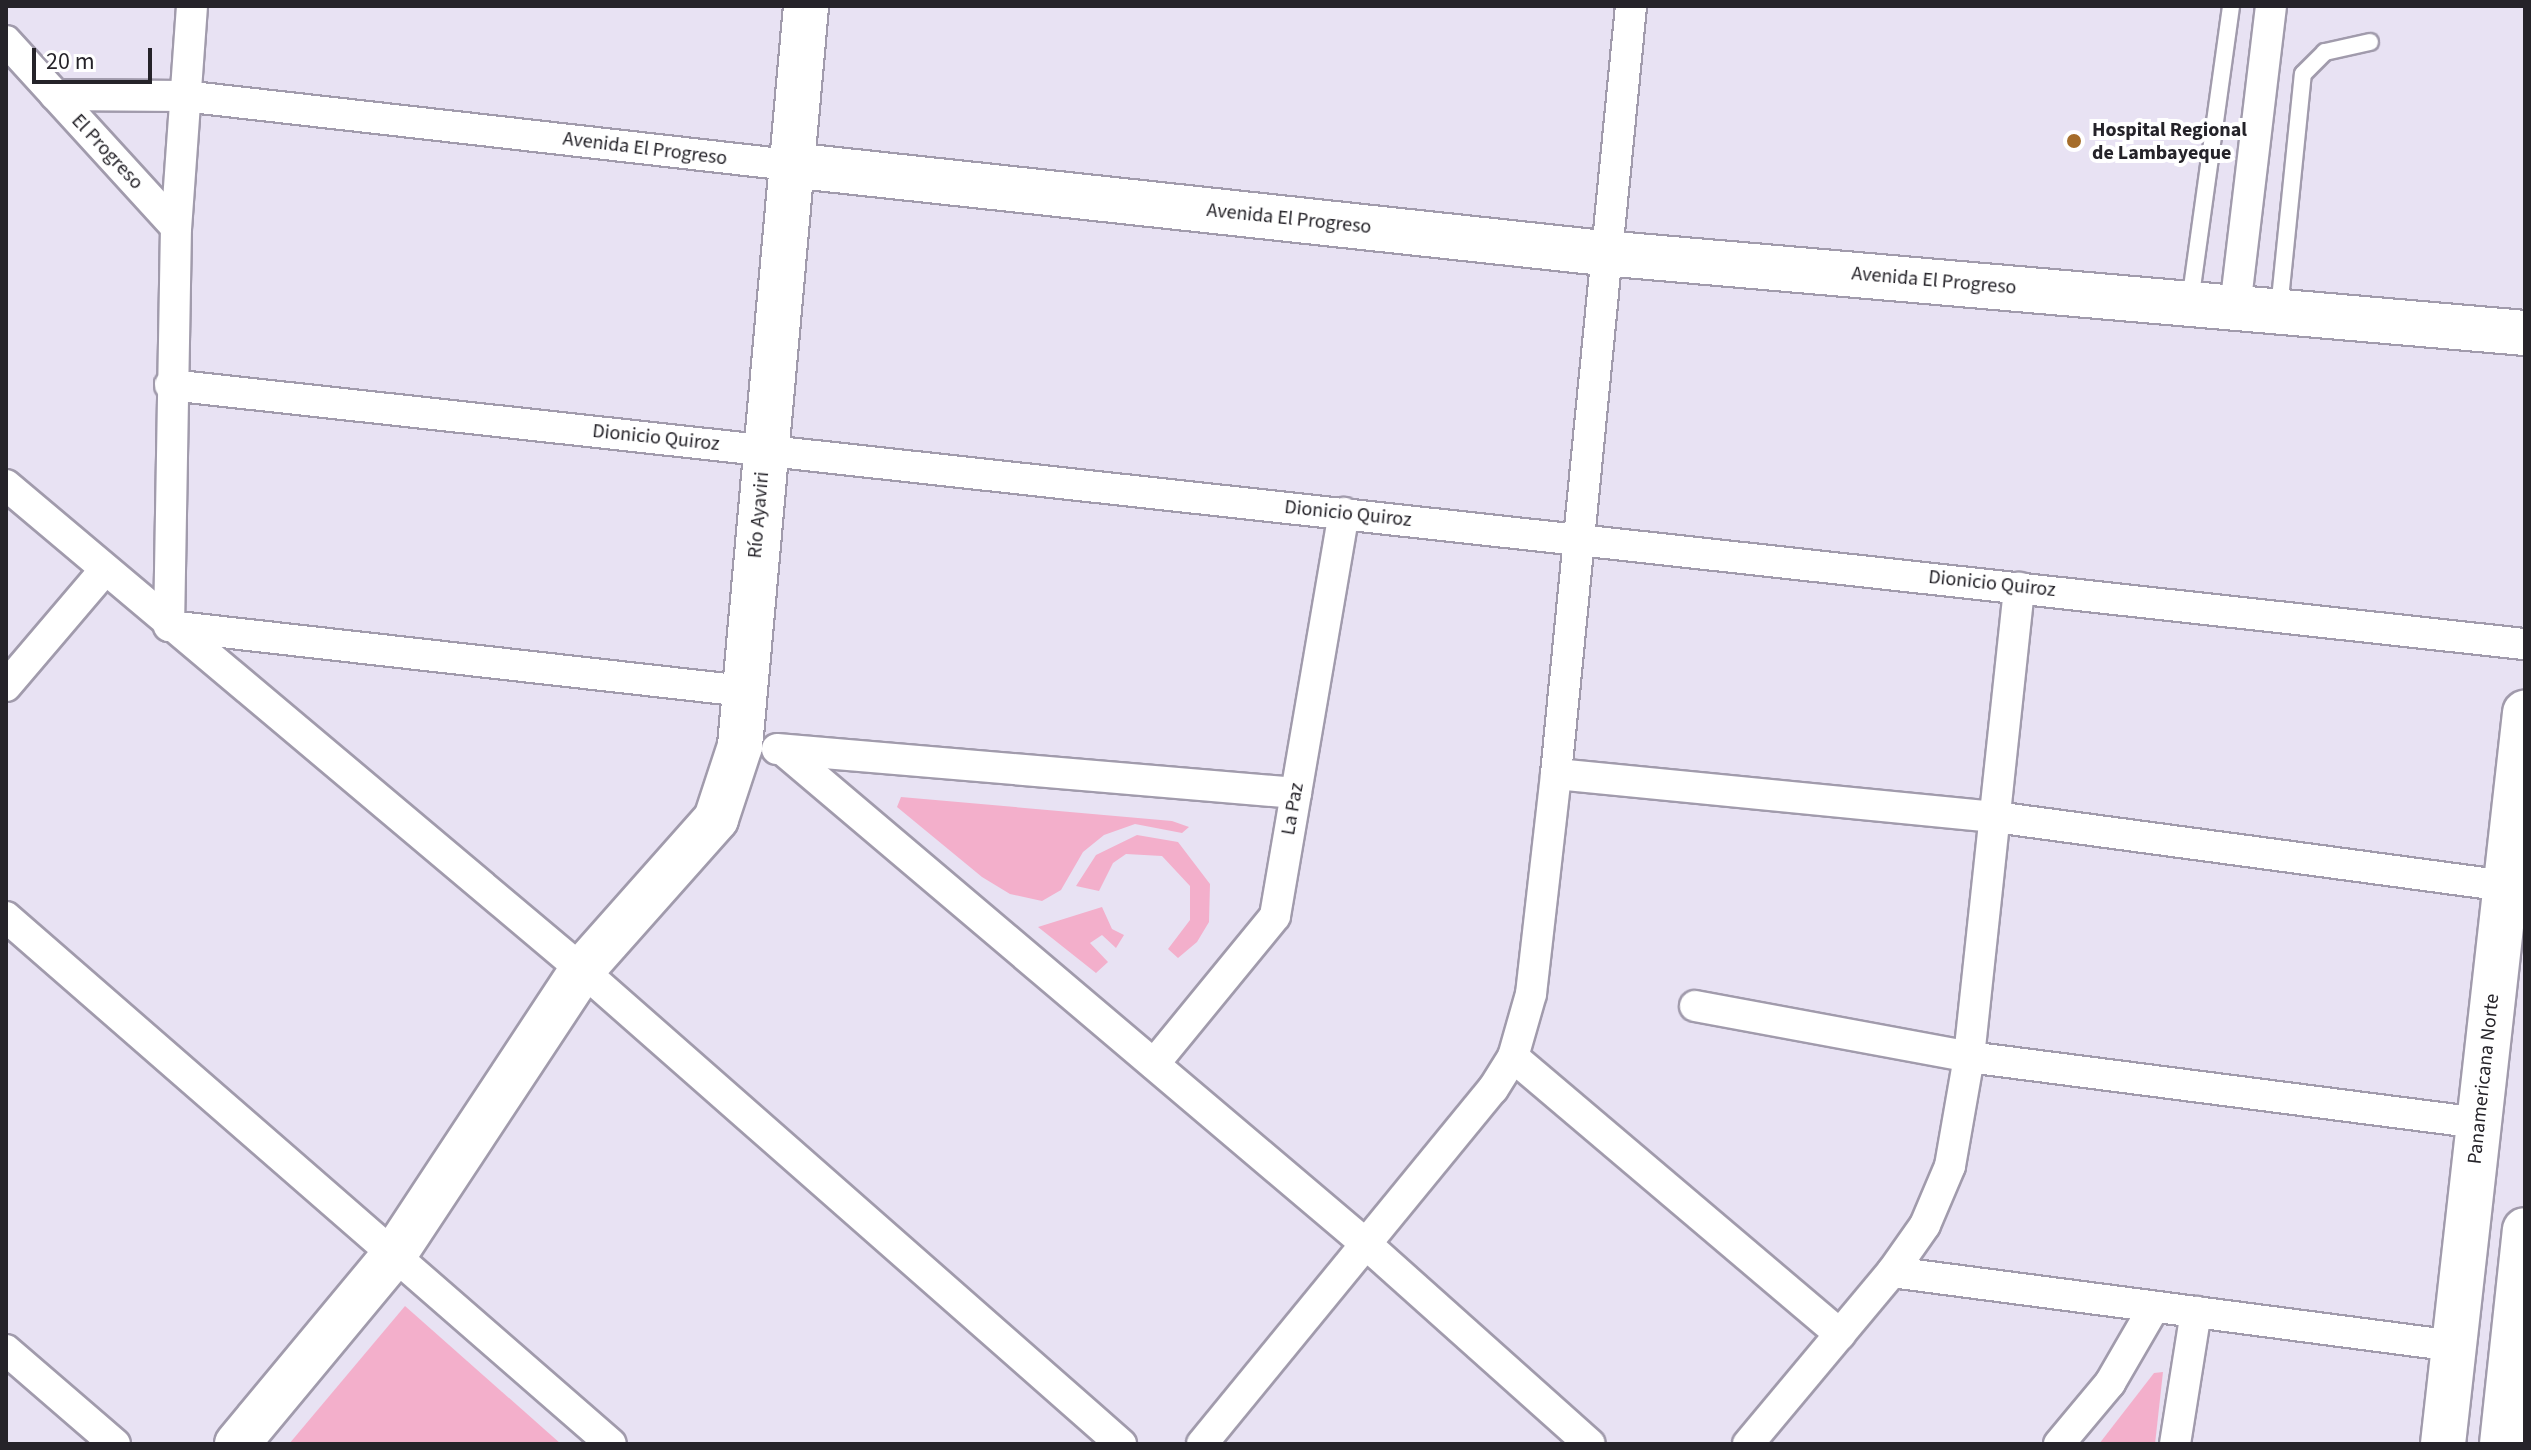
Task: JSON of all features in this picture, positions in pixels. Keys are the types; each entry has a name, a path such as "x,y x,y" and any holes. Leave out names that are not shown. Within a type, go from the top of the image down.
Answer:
{"main road":[{"name":"Río Ayaviri","path":"237,1444 394,1255 582,970 716,819 740,746 806,6"},
{"name":"Avenida El Progreso","path":"790,165 1603,253 2525,333"},
{"name":"Panamericana Norte","path":"2443,1444 2525,713"},
{"path":"2502,1444 2525,1230"}],"street":[{"path":"169,626 170,385 183,96 192,6"},
{"path":"1202,1444 1366,1244 1513,1057 1531,994 1556,774 1582,539 1603,253 1631,6"},
{"path":"2235,308 2271,6"},
{"name":"El Progreso","path":"6,41 176,227"},
{"name":"Avenida El Progreso","path":"55,95 183,96 790,165"},
{"name":"Dionicio Quiroz","path":"170,385 2525,644"},
{"path":"6,485 169,626 582,970 1121,1444"},
{"name":"La Paz","path":"1154,1064 1275,916 1344,513"},
{"path":"6,686 104,571"},
{"path":"1748,1444 1892,1272 1925,1225 1950,1166 1969,1057 2019,588"},
{"path":"169,626 744,691"},
{"path":"740,746 1296,793"},
{"path":"783,750 1366,1244 1590,1444"},
{"path":"1556,774 1995,817 2506,886"},
{"path":"6,917 611,1444"},
{"path":"1695,1006 1969,1057 2479,1123"},
{"path":"1513,1057 1840,1334"},
{"path":"1892,1272 2454,1346"},
{"path":"2059,1444 2110,1383 2154,1307"},
{"path":"2175,1444 2196,1312"},
{"path":"6,1350 115,1444"}],"lane":[{"path":"2190,304 2231,6"},
{"path":"2278,312 2303,74 2325,52 2370,42"}],"shaded area":[{"path":"901,797 1172,821 1189,827 1182,833 1135,824 1104,835 1083,852 1061,890 1042,901 1010,894 982,877 897,807"},
{"path":"1137,835 1178,842 1210,884 1209,922 1197,942 1178,958 1168,949 1190,920 1190,886 1162,856 1126,854 1113,863 1099,891 1076,886 1096,855"},
{"path":"1102,907 1112,929 1124,935 1116,948 1102,935 1090,943 1108,962 1096,973 1038,927"},
{"path":"405,1306 561,1444 289,1444"},
{"path":"2163,1372 2155,1444 2099,1444 2154,1373"}],"place":[{"name":"Hospital Regional de Lambayeque","path":"2074,141"}]}
